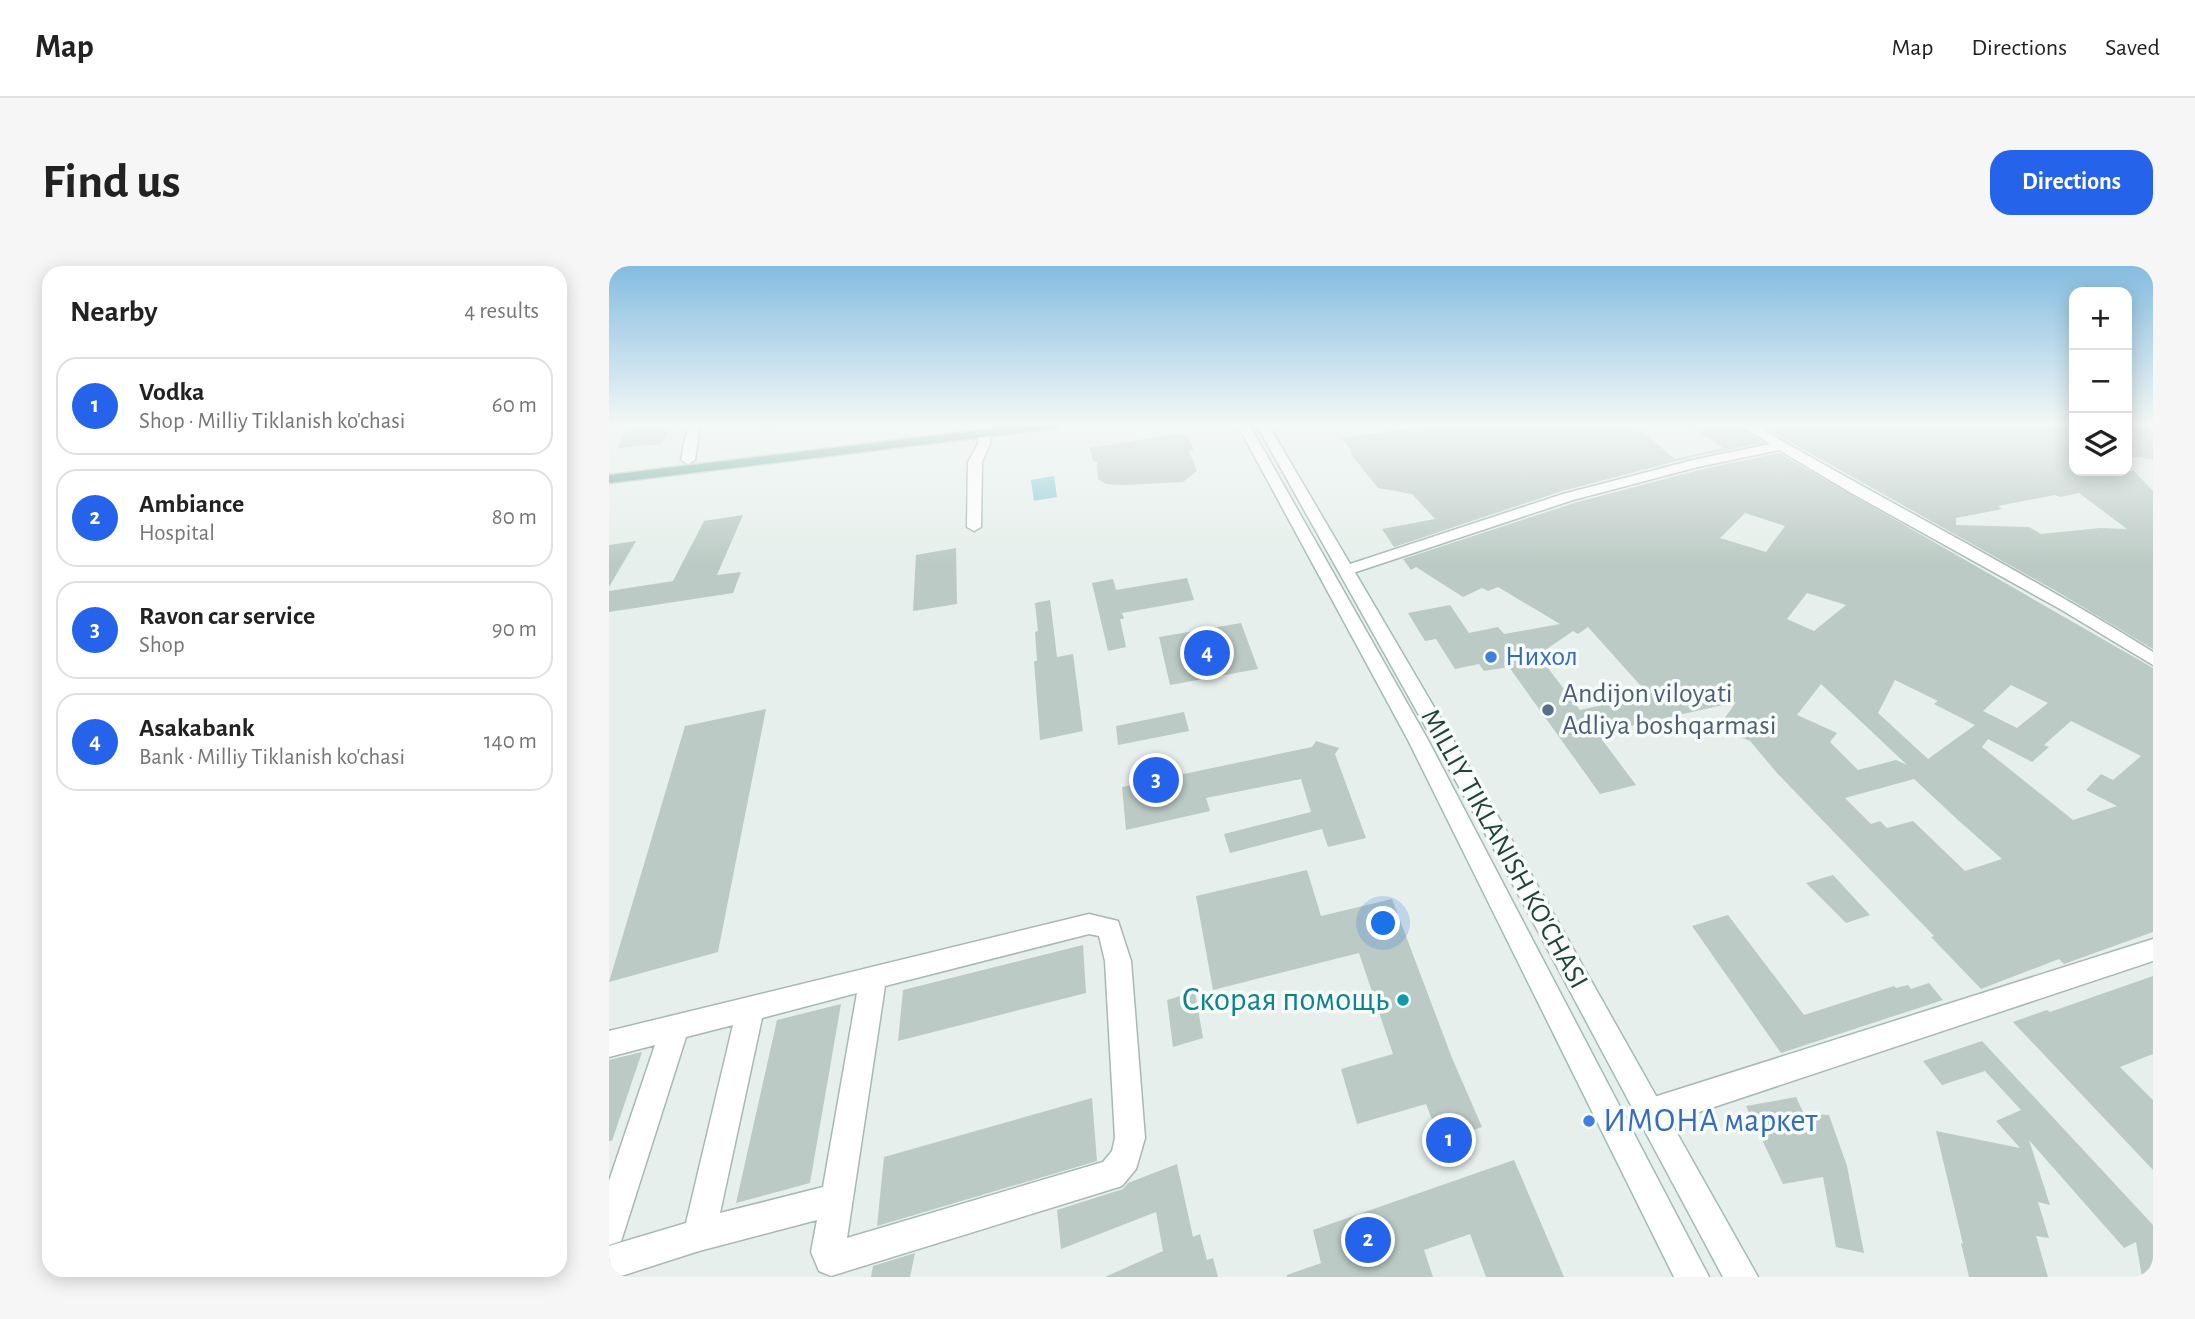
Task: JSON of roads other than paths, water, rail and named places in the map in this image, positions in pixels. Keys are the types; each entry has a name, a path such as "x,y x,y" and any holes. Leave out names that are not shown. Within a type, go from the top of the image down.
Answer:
{"main road":[{"path":"609,480 673,471"}],"street":[{"path":"974,527 975,471"},
{"name":"MILLIY TIKLANISH KO'CHASI","path":"1280,471 1692,1277"},
{"path":"1347,570 1568,497 1666,471"},
{"path":"1826,471 2066,606 2153,660"},
{"name":"MILLIY TIKLANISH KO'CHASI","path":"1302,512 1347,570 1741,1277"},
{"path":"1393,697 1417,693"},
{"path":"1478,855 1504,848"},
{"path":"609,1044 675,1027 1089,924 1109,928 1118,961 1130,1138 1124,1160 1111,1175 834,1260 828,1257 873,978"},
{"path":"1651,1113 2153,950"},
{"path":"699,1235 750,1009"},
{"path":"609,1230 675,1027"},
{"path":"609,1263 699,1235 838,1199"}],"water":[{"path":"1054,476 1057,497 1034,501 1031,480"}],"place":[{"name":"Asakabank","path":"1207,653"},
{"name":"Нихол","path":"1491,657"},
{"name":"Andijon viloyati Adliya boshqarmasi","path":"1548,710"},
{"name":"Ravon car service","path":"1156,780"},
{"name":"Скорая помощь","path":"1403,1000"},
{"name":"ИМОНА маркет","path":"1589,1121"},
{"name":"Vodka","path":"1449,1140"},
{"name":"Ambiance","path":"1368,1240"}]}
